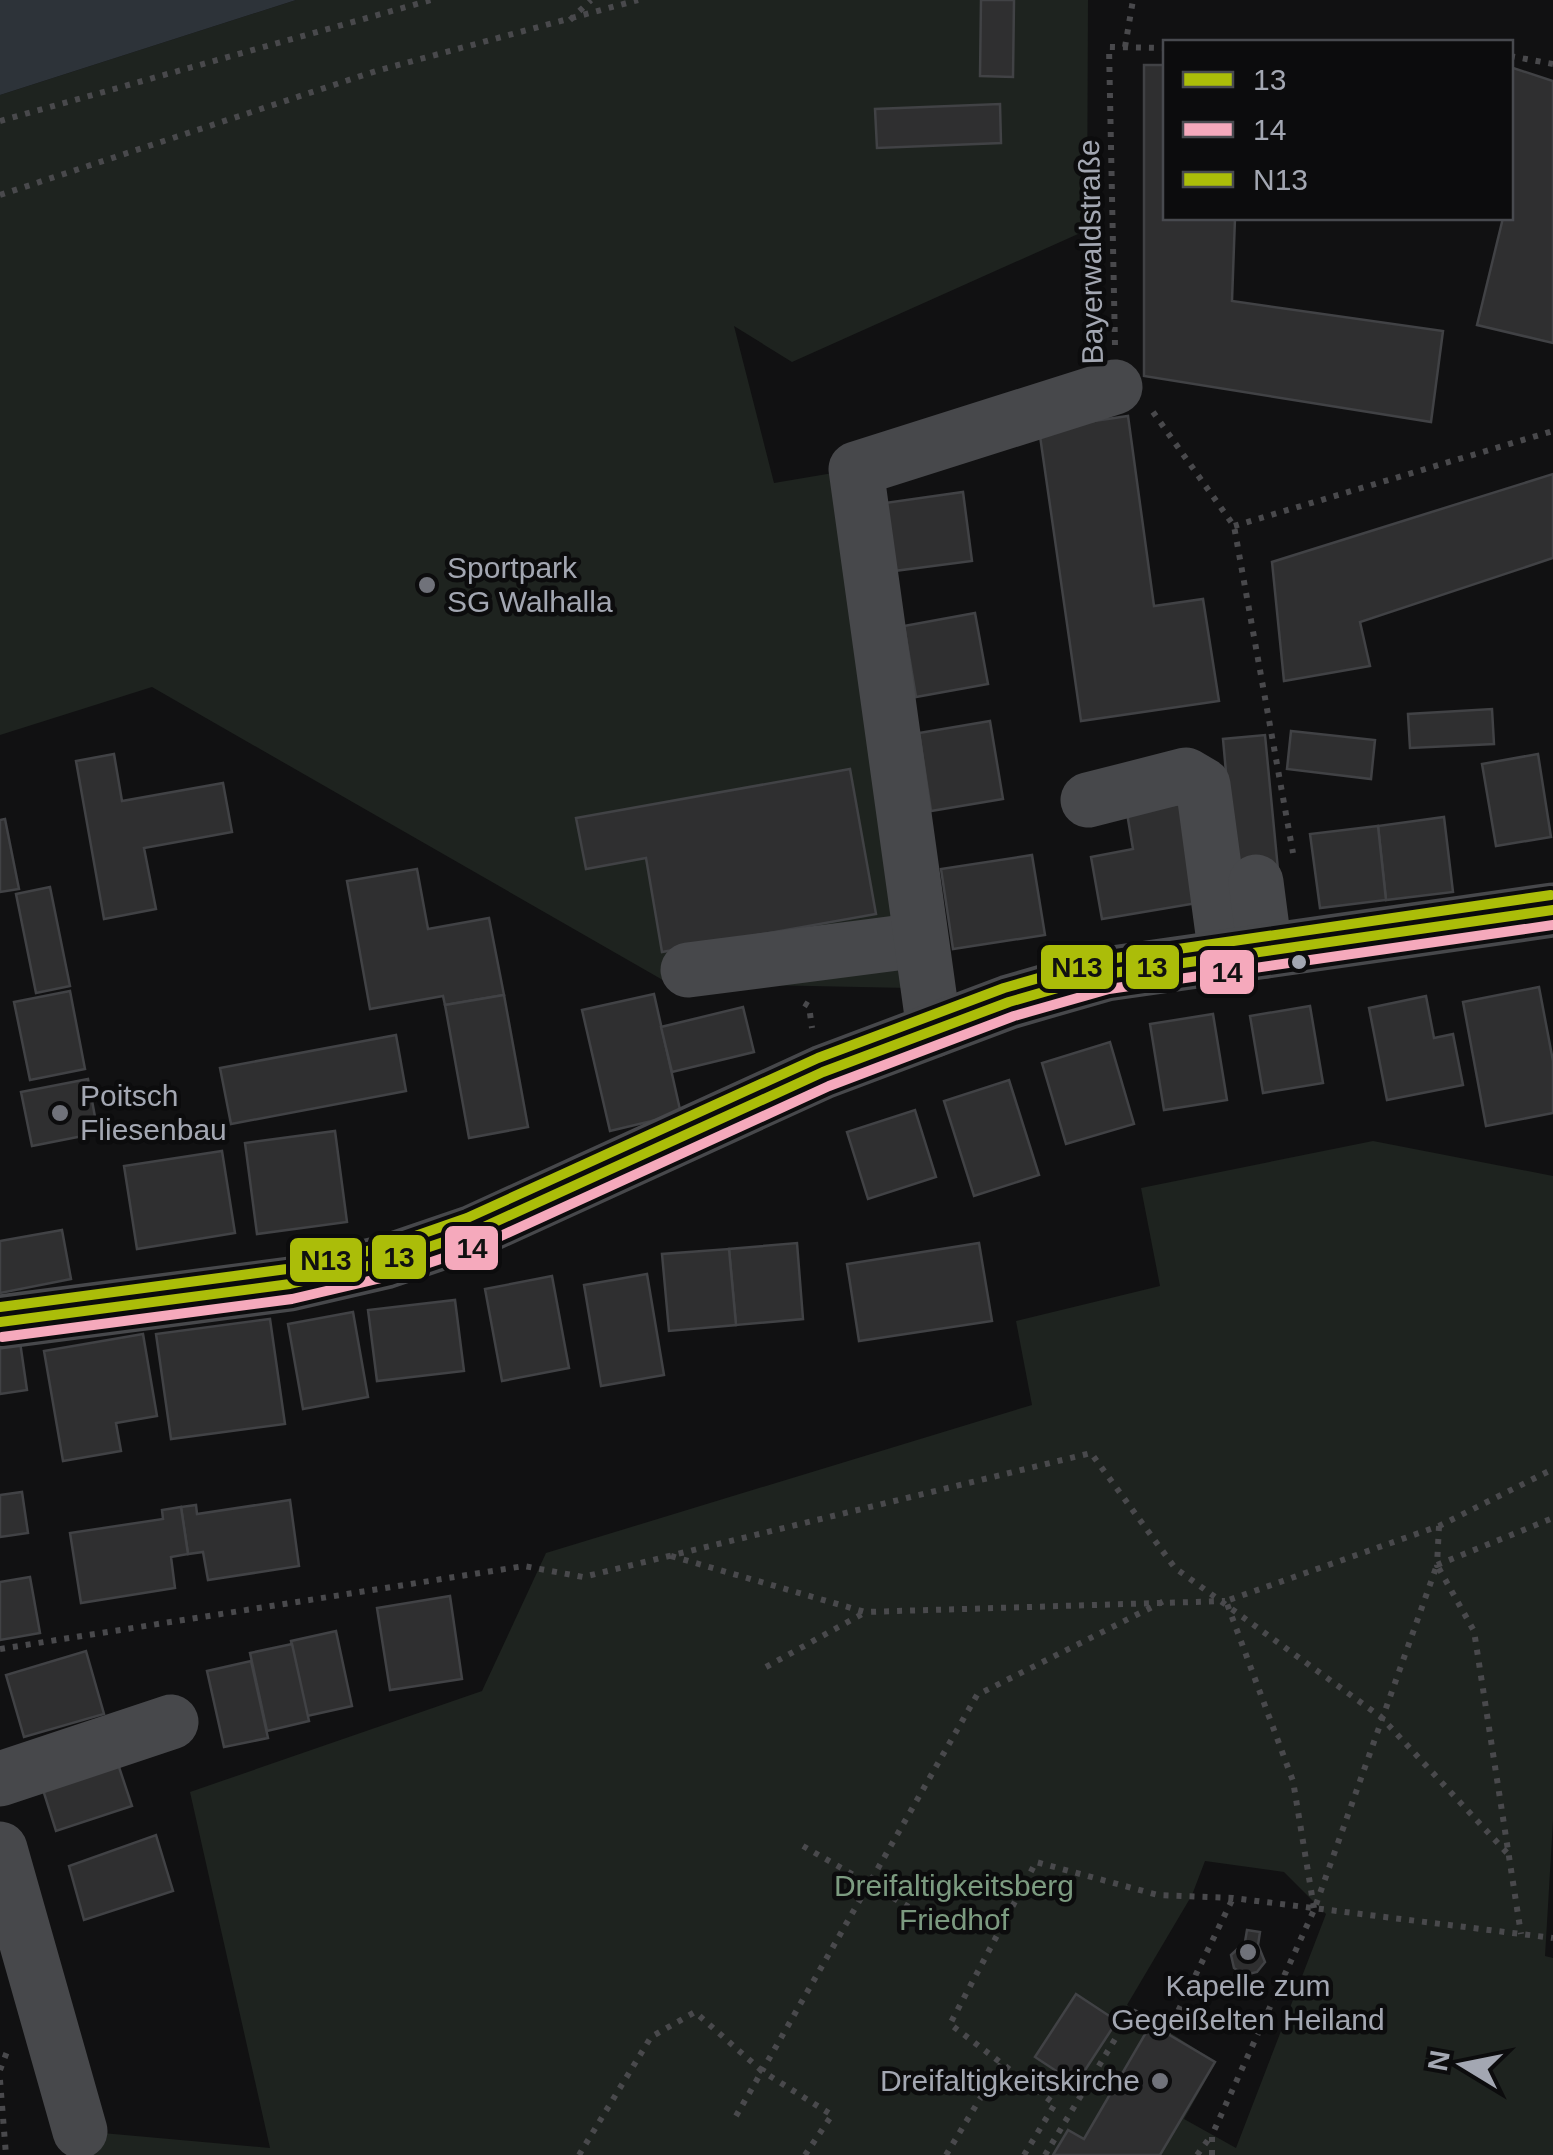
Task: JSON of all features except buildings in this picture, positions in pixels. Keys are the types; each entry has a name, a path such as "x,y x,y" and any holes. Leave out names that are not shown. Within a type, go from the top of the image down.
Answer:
{"street":[{"path":"934,1030 856,469 1115,387"},
{"path":"1088,800 1186,775 1203,786 1246,954"},
{"path":"1246,954 1276,875"},
{"path":"0,1322 290,1284 385,1262 474,1232 814,1076 1009,1002 1106,974 1553,910"},
{"path":"688,970 920,940"},
{"path":"0,1778 171,1722"},
{"path":"0,1849 8,1902 80,2131"}],"path":[{"path":"0,121 430,0"},
{"path":"568,21 591,0"},
{"path":"0,195 376,71 638,0"},
{"path":"1133,0 1125,47 1163,48"},
{"name":"Bayerwaldstraße","path":"1125,47 1110,47 1115,387 1161,418 1234,526 1276,875"},
{"path":"1513,57 1553,64"},
{"path":"1234,526 1553,432"},
{"path":"799,1001 809,1006 814,1076"},
{"path":"0,1649 524,1566 583,1577 1091,1453 1175,1568 1226,1601 1381,1717 1508,1854"},
{"path":"670,1556 865,1612 1226,1601 1439,1526 1553,1469"},
{"path":"1437,1564 1553,1518"},
{"path":"1198,2155 1212,2135 1314,1910 1437,1564 1439,1526"},
{"path":"1437,1564 1474,1631 1520,1934"},
{"path":"736,2116 977,1695 1164,1601"},
{"path":"1226,1601 1292,1781 1314,1910"},
{"path":"766,1667 865,1612"},
{"path":"803,1846 942,1926"},
{"path":"1024,2155 1055,2104 950,2024 1036,1862 1158,1895 1233,1898 1553,1938"},
{"path":"1045,2155 1132,2011 1167,2030 1233,1898"},
{"path":"579,2155 651,2037 694,2012 762,2072 832,2115 805,2155"},
{"path":"946,2155 1001,2064"},
{"path":"0,2080 6,2155"},
{"path":"1212,2135 1212,2155"}],"green space":[{"name":"Sportpark SG Walhalla","path":"296,0 1088,0 1087,230 792,362 734,326 774,483 839,472 909,988 668,983 152,687 0,735 0,95"},
{"name":"Dreifaltigkeitsberg Friedhof","path":"1373,1141 1553,1176 1553,1821 1545,1956 1553,1958 1553,2155 88,2155 80,2131 270,2148 190,1792 482,1691 546,1553 1032,1405 1016,1321 1160,1286 1141,1188","holes":["1205,1861 1284,1872 1326,1914 1236,2148 1184,2119 1216,2062 1127,2005 1192,1895"]}],"shaded area":[{"path":"0,0 296,0 0,95"}],"transit line":[{"name":"N13","path":"0,1307 287,1269 381,1248 467,1218 818,1058 1004,988 1102,960 1551,895"},
{"name":"13","path":"0,1322 290,1284 385,1262 473,1232 823,1072 1009,1002 1106,974 1553,910"},
{"name":"14","path":"2,1337 292,1299 390,1276 479,1246 829,1086 1014,1016 1109,989 1553,925"}],"place":[{"name":"Sportpark SG Walhalla","path":"427,585"},
{"name":"Poitsch Fliesenbau","path":"60,1113"},
{"name":"Kapelle zum Gegeißelten Heiland","path":"1248,1952"},
{"name":"Dreifaltigkeitskirche","path":"1160,2081"}]}
